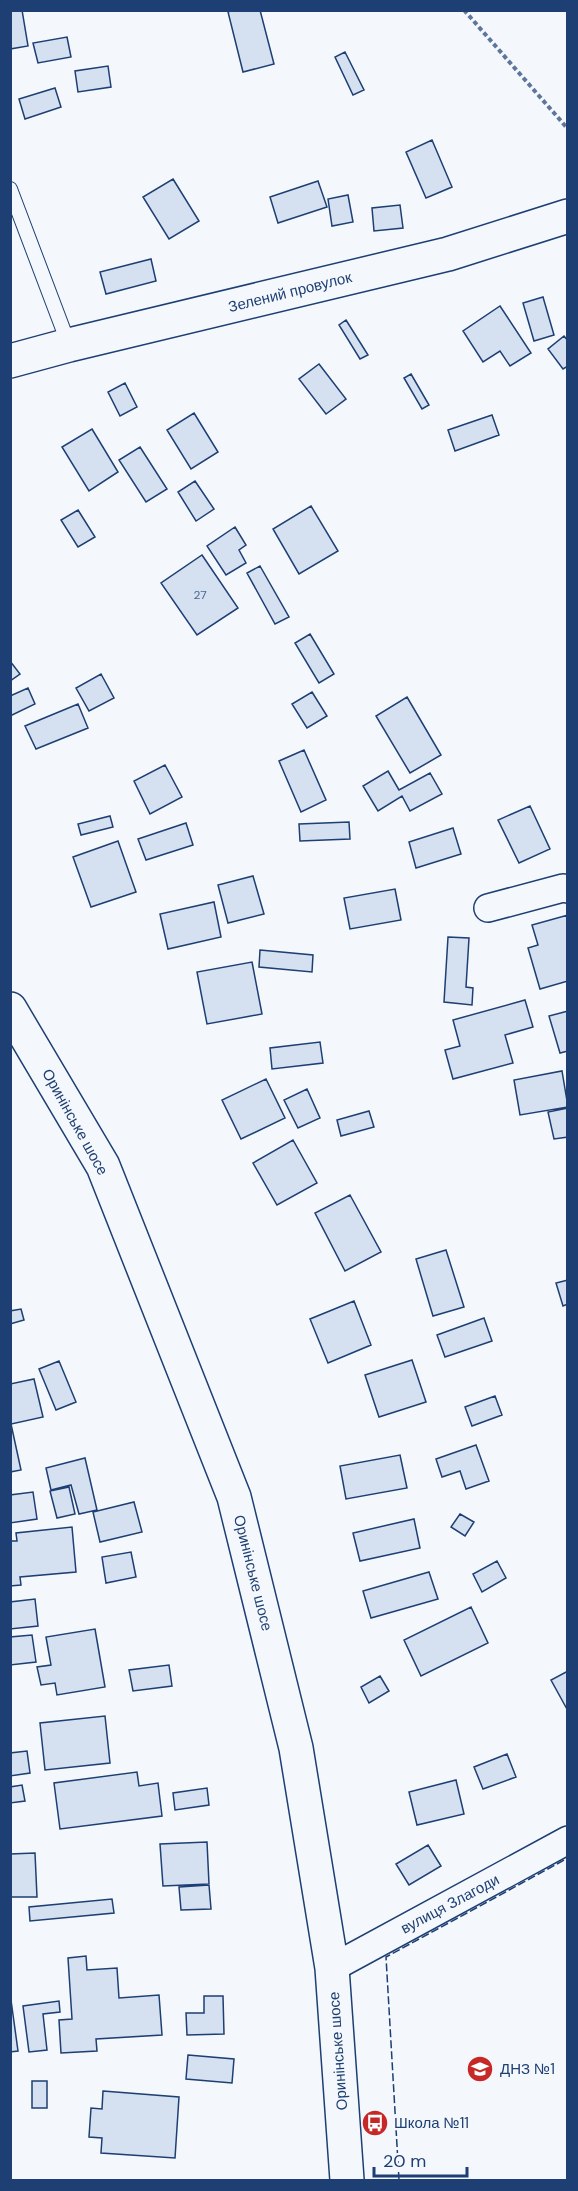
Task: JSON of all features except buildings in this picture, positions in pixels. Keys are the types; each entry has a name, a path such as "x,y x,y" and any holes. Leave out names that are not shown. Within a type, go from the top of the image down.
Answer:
{"main road":[{"name":"Зелений провулок","path":"10,361 448,254 567,216"},
{"name":"Оринінське шосе","path":"10,1009 103,1166 234,1497 296,1748 332,1968 347,2181"}],"street":[{"path":"488,908 563,888 567,889"},
{"name":"вулиця Злагоди","path":"332,1968 567,1840"}],"lane":[{"path":"10,189 69,345"}],"path":[{"path":"464,10 567,129"}],"fence":[{"path":"399,2180 386,1957 568,1858"}],"place":[{"name":"ДНЗ №1","path":"480,2069"},
{"name":"Школа №11","path":"375,2123"}]}
